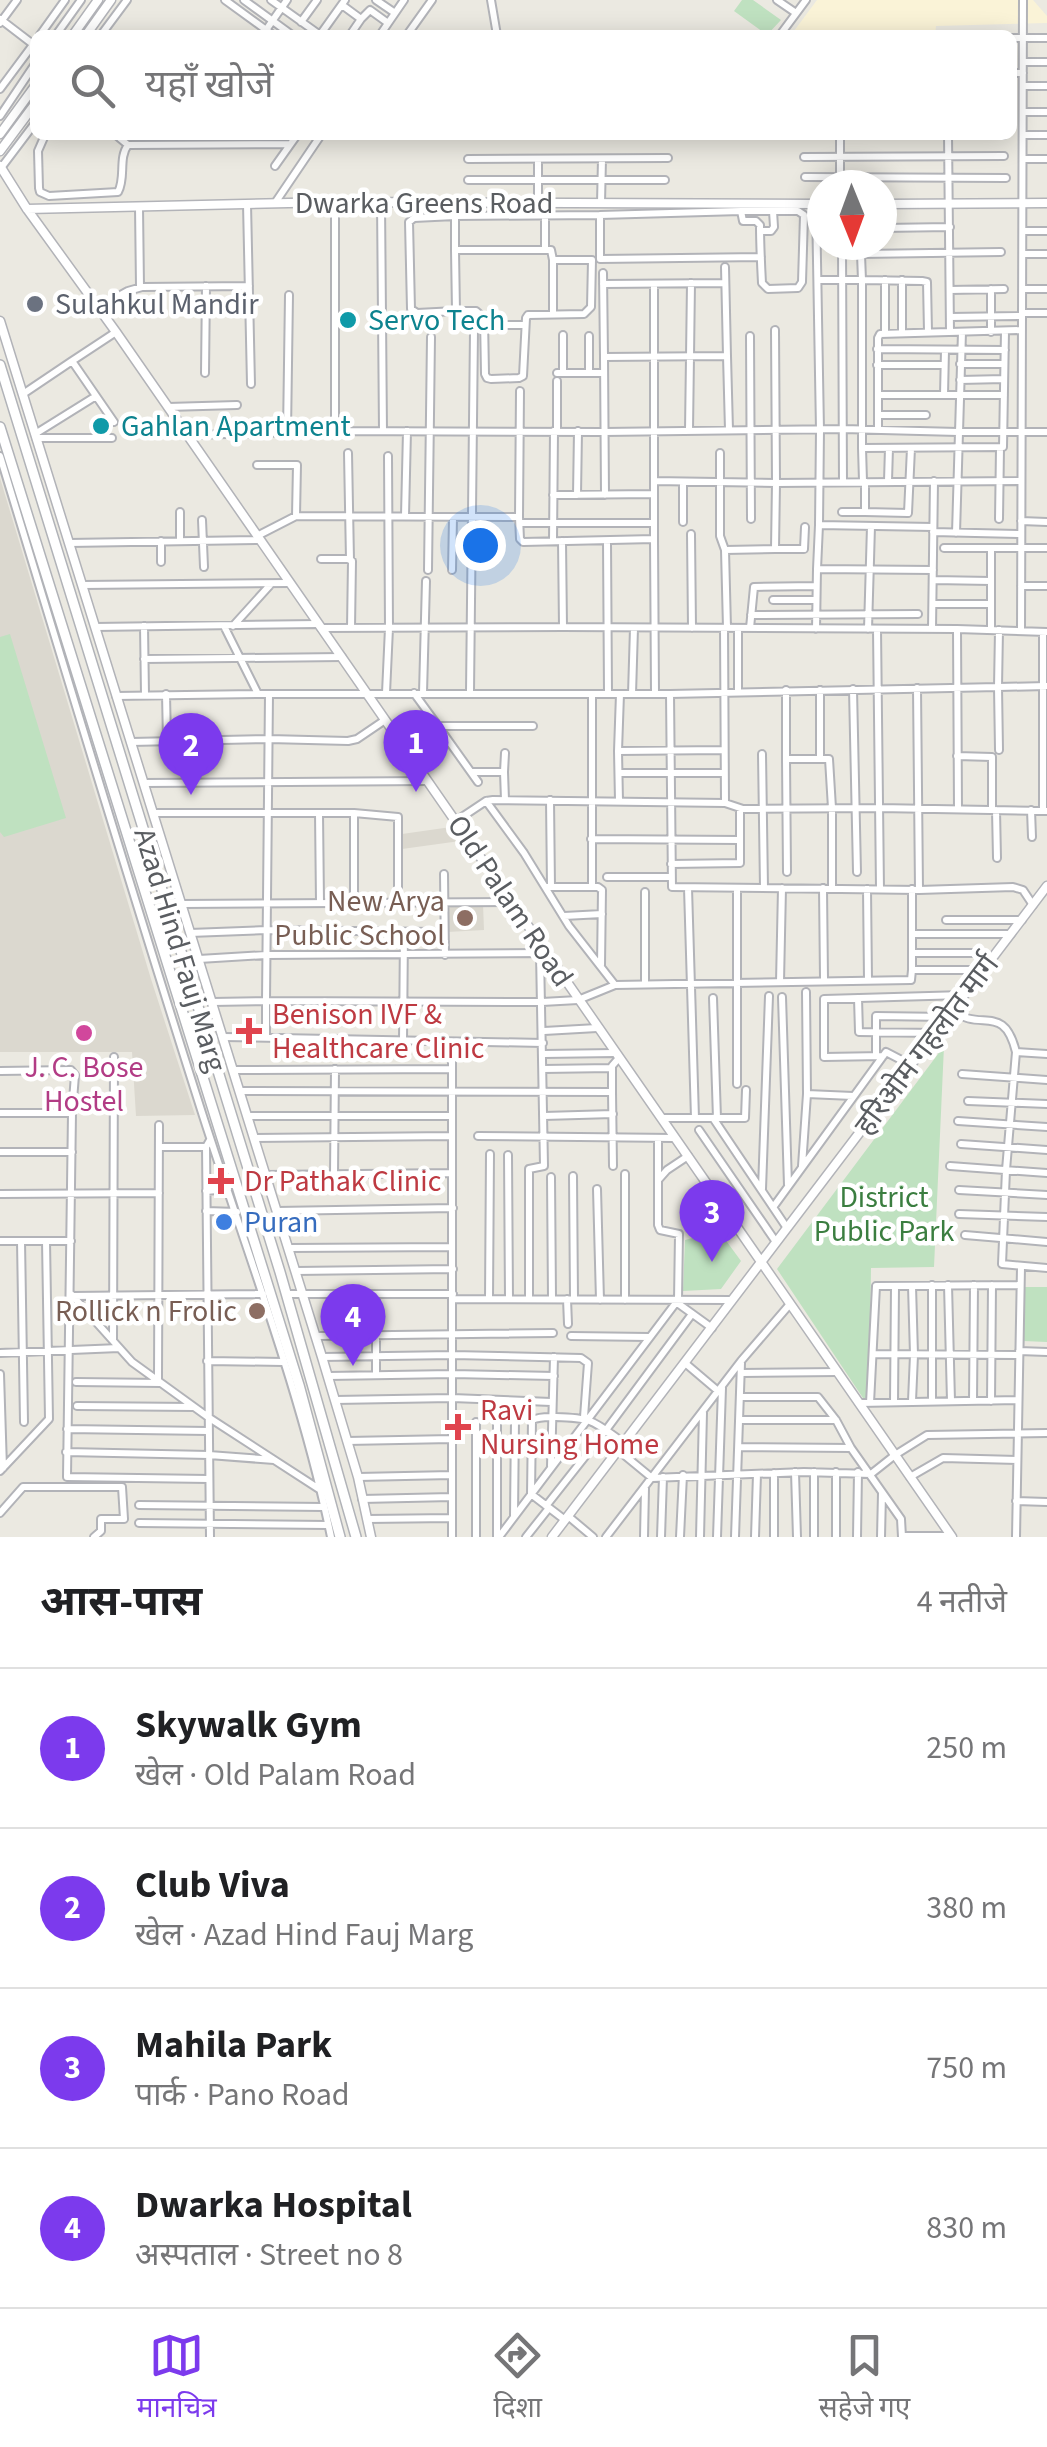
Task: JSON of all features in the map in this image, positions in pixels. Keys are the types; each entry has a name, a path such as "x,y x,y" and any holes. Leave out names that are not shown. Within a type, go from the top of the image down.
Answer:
{"main road":[{"name":"Azad Hind Fauj Marg","path":"0,365 287,1294 356,1537"},
{"name":"Azad Hind Fauj Marg","path":"0,426 300,1385 323,1488 340,1537"},
{"path":"126,775 140,771"}],"street":[{"path":"17,0 1,21 30,41"},
{"path":"44,30 65,0"},
{"path":"60,30 81,0"},
{"path":"77,30 98,0"},
{"path":"90,30 112,0"},
{"path":"105,30 127,0"},
{"path":"225,0 267,30"},
{"path":"244,0 285,30"},
{"path":"271,0 313,30"},
{"path":"271,30 288,0"},
{"path":"301,22 317,0"},
{"path":"376,0 395,13"},
{"path":"383,30 404,0"},
{"path":"411,30 432,0"},
{"path":"491,0 496,30"},
{"path":"777,0 796,13"},
{"path":"784,30 806,0"},
{"path":"1021,631 1023,0"},
{"path":"323,30 343,2 362,19"},
{"path":"354,30 370,10 388,23"},
{"path":"1017,38 1047,38"},
{"path":"0,90 30,49"},
{"path":"1024,62 1047,62"},
{"path":"0,116 30,71"},
{"path":"1017,73 1024,73"},
{"path":"1023,86 1047,86"},
{"path":"0,134 30,93"},
{"path":"0,151 30,111"},
{"path":"1023,112 1047,112"},
{"path":"0,168 30,129"},
{"path":"1023,135 1047,135"},
{"path":"43,140 38,151 38,188 48,196 118,192 123,153 128,145"},
{"path":"122,140 128,145 290,144"},
{"path":"188,144 191,140"},
{"path":"275,166 293,140"},
{"path":"275,204 319,140"},
{"path":"840,140 840,170"},
{"path":"948,140 950,332"},
{"path":"804,157 1004,156"},
{"path":"468,159 668,158"},
{"path":"538,159 538,203"},
{"path":"602,159 602,203"},
{"path":"1023,159 1047,159"},
{"name":"Old Palam Road","path":"0,168 676,1138 947,1535"},
{"path":"897,179 1006,178"},
{"path":"468,180 666,180"},
{"path":"334,202 335,431"},
{"name":"Dwarka Greens Road","path":"27,209 334,202 759,208 807,205"},
{"path":"382,202 383,431"},
{"path":"456,202 456,312"},
{"path":"897,204 1047,203"},
{"path":"247,204 251,384"},
{"path":"138,207 140,288"},
{"path":"600,215 591,308 584,314 528,315 523,376 519,378 486,378 482,313 417,313 410,309 407,225 414,218 759,208 798,210 804,216 801,286 765,287 759,222 742,220 741,211"},
{"path":"760,231 774,228 773,211"},
{"path":"545,216 545,249"},
{"path":"897,228 950,227"},
{"path":"1022,231 1047,231"},
{"path":"456,250 550,250 554,260 553,313"},
{"path":"897,251 1001,252"},
{"path":"1022,254 1047,254"},
{"path":"554,260 761,257"},
{"path":"816,629 820,483 818,260"},
{"path":"842,260 843,482"},
{"path":"861,260 865,512"},
{"path":"725,266 729,430"},
{"path":"603,273 606,495"},
{"path":"818,280 927,282 928,332"},
{"path":"885,280 885,333"},
{"path":"902,280 902,332"},
{"path":"690,430 691,283"},
{"path":"603,284 726,283"},
{"path":"654,284 655,694"},
{"path":"204,373 206,286"},
{"path":"98,308 140,288 249,286"},
{"path":"1022,289 1047,288"},
{"path":"950,290 1004,289"},
{"path":"991,290 991,332"},
{"path":"287,432 289,295"},
{"path":"950,317 1047,313"},
{"path":"0,321 316,1336 358,1477 370,1537"},
{"path":"484,325 526,325"},
{"path":"470,693 474,330"},
{"path":"774,549 775,330"},
{"path":"878,430 878,335 1022,330"},
{"path":"862,448 1004,446 1005,331"},
{"path":"23,394 116,332"},
{"path":"956,532 962,332"},
{"path":"563,335 553,523 563,627"},
{"path":"428,570 432,336"},
{"path":"588,336 589,373"},
{"path":"750,336 751,519"},
{"path":"878,349 1004,350"},
{"path":"944,395 945,350"},
{"path":"604,357 726,356"},
{"path":"72,362 114,422"},
{"path":"960,364 1004,364"},
{"path":"878,365 944,366"},
{"path":"559,376 604,373"},
{"path":"960,380 1004,379"},
{"path":"520,391 521,542 654,540"},
{"path":"878,395 1004,396"},
{"path":"36,436 96,396"},
{"path":"168,407 237,406"},
{"path":"878,415 926,415"},
{"path":"186,435 843,429 1047,432"},
{"path":"405,516 407,431"},
{"path":"577,495 578,432"},
{"path":"36,436 112,438"},
{"path":"888,448 888,481"},
{"path":"842,512 908,513 911,448"},
{"path":"998,520 1000,448"},
{"path":"720,453 720,536 725,550 725,803"},
{"path":"348,454 351,628"},
{"path":"0,456 208,1143 228,1188 323,1488 331,1537"},
{"path":"386,693 388,456"},
{"path":"257,466 297,466 296,516"},
{"path":"654,482 1021,480"},
{"path":"932,629 934,481"},
{"path":"682,482 683,522"},
{"path":"554,495 654,494"},
{"path":"180,512 180,541"},
{"path":"69,543 258,538 296,516 654,523"},
{"path":"452,570 453,518"},
{"path":"202,520 204,566"},
{"path":"1021,521 1047,522"},
{"path":"819,525 1021,534"},
{"path":"725,550 804,550 805,526"},
{"path":"871,526 868,615 878,688 880,889"},
{"path":"691,534 692,628"},
{"path":"607,540 608,694"},
{"path":"161,541 161,562"},
{"path":"944,548 1047,548"},
{"path":"991,548 1000,750"},
{"path":"321,558 350,560"},
{"path":"817,569 933,570"},
{"path":"933,580 991,581"},
{"path":"426,582 419,693 478,782"},
{"path":"228,626 272,583"},
{"path":"82,585 290,583"},
{"path":"750,628 752,592 756,586 816,586"},
{"path":"1021,586 1047,586"},
{"path":"772,600 816,600"},
{"path":"933,604 991,604"},
{"path":"751,615 918,614"},
{"path":"144,626 145,695"},
{"path":"228,626 258,694"},
{"path":"95,627 1045,632 1045,811 740,809 725,803 505,800 486,801 456,821"},
{"path":"632,694 634,628"},
{"path":"738,628 738,692"},
{"path":"956,629 958,808"},
{"path":"144,659 342,657"},
{"path":"116,696 670,694 1045,686"},
{"path":"212,1002 542,1002 578,1000 615,985 911,980 916,889 917,688"},
{"path":"853,689 857,872"},
{"path":"786,690 786,872"},
{"path":"820,690 820,758"},
{"path":"166,694 167,741"},
{"path":"266,1037 269,694"},
{"path":"592,694 592,887"},
{"path":"619,800 620,694"},
{"path":"670,694 672,887 1013,886 1023,890 1033,905"},
{"path":"131,742 348,740 363,736 386,720"},
{"path":"438,726 533,726"},
{"path":"618,751 724,750"},
{"path":"505,753 505,800"},
{"path":"762,754 764,888"},
{"path":"958,756 992,757 996,858"},
{"path":"786,759 830,761 832,808 824,980"},
{"path":"470,772 504,772"},
{"path":"619,774 724,774"},
{"path":"144,783 428,781"},
{"path":"548,888 550,800"},
{"path":"486,801 615,985"},
{"path":"670,864 740,863 740,809"},
{"path":"1031,810 1032,838"},
{"path":"153,813 318,812 398,817 398,902"},
{"path":"318,812 320,904"},
{"path":"354,813 354,902"},
{"path":"592,839 740,840"},
{"path":"444,874 445,955"},
{"path":"607,877 670,877"},
{"name":"हरिओम गहलोत मार्ग","path":"552,1537 1047,886"},
{"path":"548,888 602,890 601,966"},
{"path":"688,888 695,1118"},
{"path":"737,888 737,1084"},
{"path":"780,982 782,888"},
{"path":"866,889 868,980"},
{"path":"645,984 646,892"},
{"path":"182,904 511,902"},
{"path":"563,916 602,914"},
{"path":"946,920 1022,920"},
{"path":"402,1040 404,932"},
{"path":"190,933 436,932 445,942"},
{"path":"912,934 1011,934"},
{"path":"198,959 543,952 544,1166 530,1168 528,1177 529,1299"},
{"path":"912,954 983,953 992,958"},
{"path":"912,970 973,970 978,976"},
{"path":"802,1167 807,1094 806,992"},
{"path":"879,1056 824,1056 824,999 964,995"},
{"path":"762,1188 769,996"},
{"path":"782,996 788,1187"},
{"path":"713,998 715,1118 788,1229"},
{"path":"858,998 858,1032 936,1033"},
{"path":"876,998 879,1056"},
{"path":"876,1016 950,1014 984,1020 1011,1033 1016,1052 1002,1264 1047,1268"},
{"path":"543,1031 597,1028"},
{"path":"223,1037 543,1043"},
{"path":"452,1042 452,1537"},
{"path":"774,1206 879,1056 886,1052 911,1065"},
{"path":"1016,1052 1047,1054"},
{"path":"543,1054 617,1056"},
{"path":"114,1056 112,1294 116,1344"},
{"path":"613,1166 612,1063 617,1056"},
{"path":"543,1069 612,1068"},
{"path":"334,1069 334,1174"},
{"path":"233,1070 452,1069"},
{"path":"0,1071 74,1072 67,1476 209,1478"},
{"path":"962,1074 1047,1080"},
{"path":"662,1118 746,1118 746,1090"},
{"path":"240,1091 612,1092"},
{"path":"807,1094 853,1096"},
{"path":"968,1100 1047,1104"},
{"path":"0,1113 72,1113"},
{"path":"544,1116 612,1114"},
{"path":"247,1116 452,1116"},
{"path":"958,1121 1047,1127"},
{"path":"159,1125 160,1381"},
{"path":"699,1130 777,1244"},
{"path":"254,1138 452,1136"},
{"path":"478,1136 676,1138"},
{"path":"498,1537 677,1301 680,1236 659,1228 658,1138"},
{"path":"159,1147 208,1143"},
{"path":"208,1143 210,1537"},
{"path":"961,1144 1047,1150"},
{"path":"0,1152 72,1152"},
{"path":"490,1154 490,1299"},
{"path":"508,1155 509,1299"},
{"path":"659,1180 688,1156"},
{"path":"950,1166 1047,1173"},
{"path":"266,1175 452,1173"},
{"path":"625,1174 625,1300"},
{"path":"551,1176 552,1299"},
{"path":"568,1324 573,1176"},
{"path":"206,1191 228,1188"},
{"path":"597,1188 600,1300"},
{"path":"959,1190 1047,1195"},
{"path":"0,1194 159,1193"},
{"path":"277,1211 452,1208"},
{"path":"206,1211 236,1212"},
{"path":"959,1214 1047,1218"},
{"path":"966,1235 1047,1242"},
{"path":"0,1241 70,1241"},
{"path":"21,1241 24,1422"},
{"path":"2,1470 48,1421 46,1241"},
{"path":"288,1248 453,1247"},
{"path":"1016,1537 1021,1267"},
{"path":"296,1271 453,1269"},
{"path":"870,1403 876,1286 1020,1284"},
{"path":"948,1285 952,1401"},
{"path":"973,1401 974,1285"},
{"path":"991,1400 992,1285"},
{"path":"894,1402 895,1286"},
{"path":"912,1286 912,1401"},
{"path":"932,1286 932,1401"},
{"path":"71,1294 132,1362 208,1417 323,1488"},
{"path":"71,1294 263,1294"},
{"path":"287,1294 733,1300"},
{"path":"376,1294 376,1375"},
{"path":"677,1301 712,1328"},
{"path":"606,1537 741,1361 790,1304"},
{"path":"526,1537 692,1314"},
{"path":"316,1336 553,1333"},
{"path":"572,1336 649,1337"},
{"path":"0,1353 116,1344"},
{"path":"873,1354 1047,1352"},
{"path":"322,1357 581,1358 587,1360 586,1418"},
{"path":"552,1467 554,1357"},
{"path":"207,1361 283,1362"},
{"path":"736,1537 741,1361"},
{"path":"685,1362 720,1388"},
{"path":"741,1373 838,1372"},
{"path":"0,1374 2,1470"},
{"path":"328,1376 554,1376"},
{"path":"76,1382 160,1381"},
{"path":"717,1537 720,1388"},
{"path":"740,1396 818,1396 900,1519 902,1537 947,1535"},
{"path":"335,1400 452,1398 552,1402"},
{"path":"859,1403 1018,1400"},
{"path":"78,1406 195,1407"},
{"path":"700,1537 703,1412"},
{"path":"531,1494 532,1420 539,1417 586,1418 606,1430 652,1478"},
{"path":"496,1420 498,1537"},
{"path":"514,1420 514,1517"},
{"path":"740,1420 836,1420"},
{"path":"476,1422 476,1537"},
{"path":"67,1429 208,1431"},
{"path":"652,1478 795,1472 870,1474 927,1434 1047,1433"},
{"path":"347,1441 452,1439"},
{"path":"739,1447 851,1448"},
{"path":"66,1452 275,1460"},
{"path":"910,1477 944,1458 1017,1460"},
{"path":"795,1472 797,1537"},
{"path":"814,1472 814,1537"},
{"path":"836,1472 836,1537"},
{"path":"857,1537 858,1472"},
{"path":"774,1473 774,1537"},
{"path":"755,1537 757,1474"},
{"path":"358,1477 452,1475"},
{"path":"680,1537 683,1476"},
{"path":"661,1537 663,1477"},
{"path":"0,1513 24,1487 122,1487 124,1519 101,1519 101,1531 94,1537"},
{"path":"644,1537 646,1487"},
{"path":"880,1537 882,1492"},
{"path":"531,1494 593,1537"},
{"path":"362,1499 452,1498"},
{"path":"1016,1501 1047,1502"},
{"path":"139,1506 324,1507"},
{"path":"366,1519 452,1518"},
{"path":"139,1523 328,1525"}],"shaded area":[{"path":"817,0 1033,0 1047,16 1047,23 936,26 936,30 795,30"},
{"path":"0,478 195,1115 136,1116 132,1052 0,1052"},
{"path":"451,827 460,841 402,849 402,834"},
{"name":"New Arya Public School","path":"483,904 484,930 447,932 447,905"}],"green space":[{"path":"742,0 753,0 781,20 772,30 760,30 734,11"},
{"path":"10,634 66,818 4,837 0,832 0,637"},
{"name":"District Public Park","path":"944,1046 934,1267 871,1268 869,1407 777,1269"},
{"path":"719,1231 741,1261 721,1289 683,1291 685,1240"},
{"path":"1025,1287 1047,1287 1047,1342 1023,1341"}],"place":[{"name":"Sulahkul Mandir","path":"35,304"},
{"name":"Servo Tech","path":"348,320"},
{"name":"Gahlan Apartment","path":"101,426"},
{"name":"Skywalk Gym","path":"416,792"},
{"name":"Club Viva","path":"191,795"},
{"name":"New Arya Public School","path":"465,918"},
{"name":"Benison IVF & Healthcare Clinic","path":"249,1031"},
{"name":"J. C. Bose Hostel","path":"84,1033"},
{"name":"Dr Pathak Clinic","path":"221,1181"},
{"name":"Puran","path":"224,1222"},
{"name":"Mahila Park","path":"712,1262"},
{"name":"Rollick n Frolic","path":"257,1311"},
{"name":"Dwarka Hospital","path":"353,1366"},
{"name":"Ravi Nursing Home","path":"458,1427"}]}
